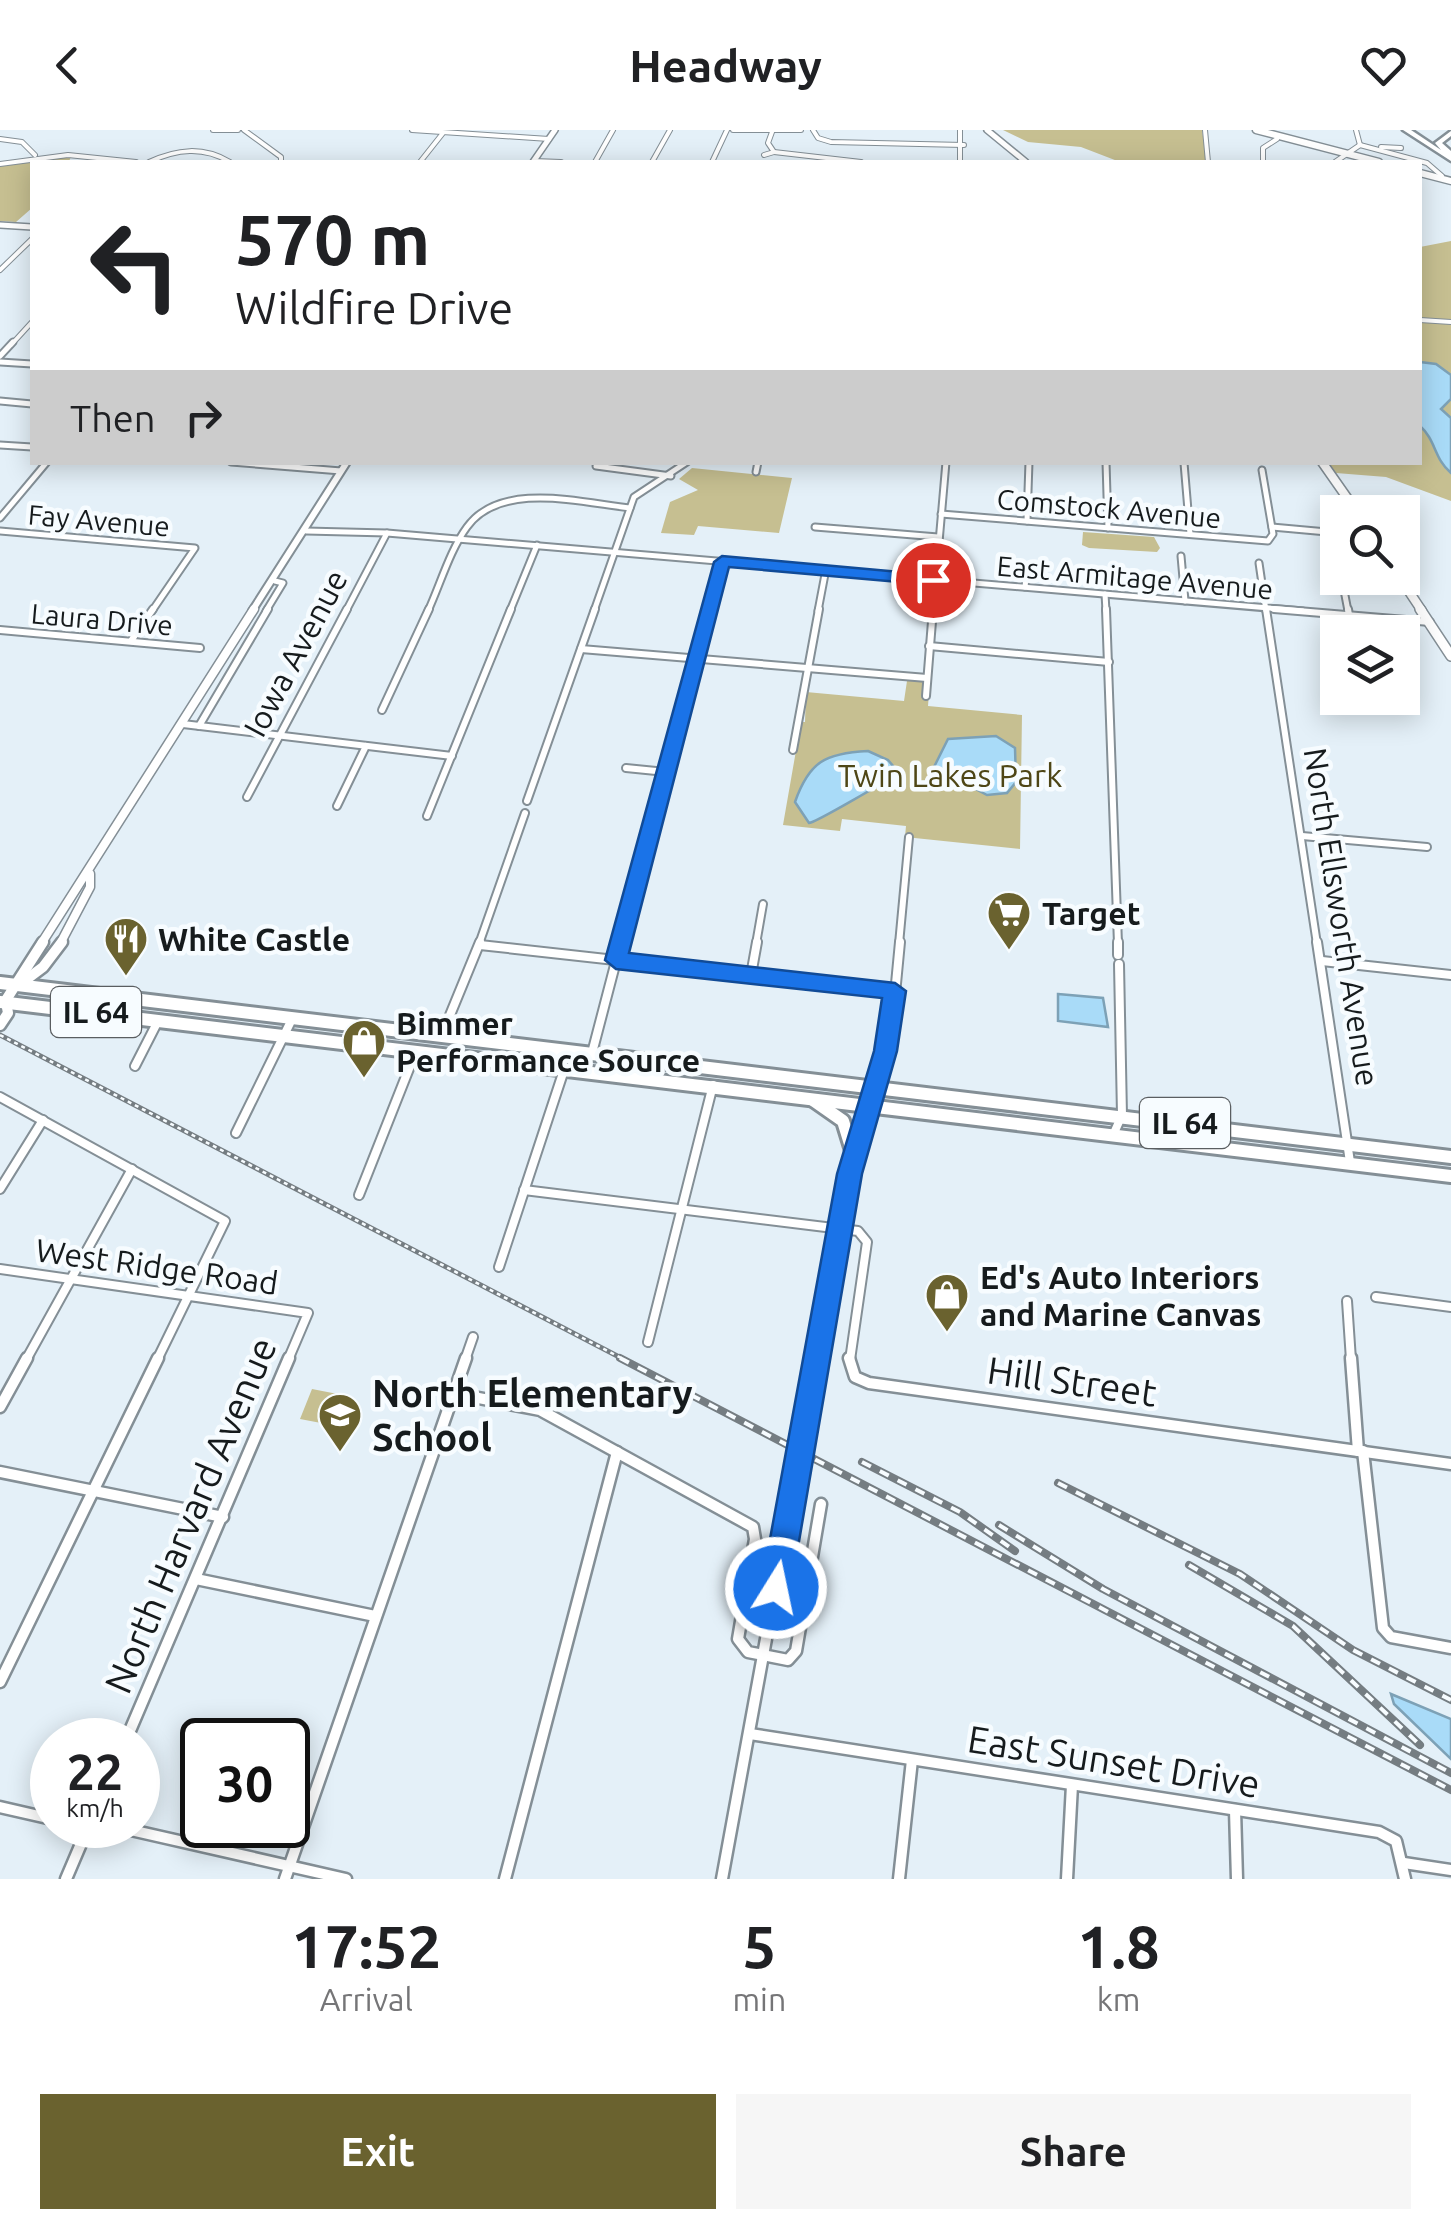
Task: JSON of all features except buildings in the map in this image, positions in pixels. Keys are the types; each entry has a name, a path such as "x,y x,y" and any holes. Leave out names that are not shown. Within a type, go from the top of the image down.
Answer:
{"highway":[{"path":"1406,130 1451,157"},
{"path":"1451,133 1438,143 1451,157"}],"main road":[{"path":"987,130 1024,160"},
{"path":"1243,130 1368,160"},
{"path":"1256,130 1358,160"},
{"path":"1422,175 1451,182"},
{"path":"1324,465 1345,495"},
{"path":"1412,595 1451,656"},
{"name":"IL 64","path":"0,983 1451,1156"},
{"name":"IL 64","path":"2,1003 868,1102 1451,1176"},
{"path":"804,1096 843,1117 852,1135 854,1156"}],"street":[{"path":"212,130 241,130 281,160"},
{"path":"412,130 549,140"},
{"path":"535,160 555,130"},
{"path":"595,160 613,130"},
{"path":"653,160 670,130"},
{"path":"713,160 730,130 801,130"},
{"path":"813,130 818,138 832,142 964,144"},
{"path":"960,130 964,144 960,160"},
{"path":"1205,130 1208,160"},
{"path":"1356,130 1361,145"},
{"path":"422,160 445,132"},
{"path":"772,132 768,143 774,152"},
{"path":"0,139 24,141 34,155"},
{"path":"1263,160 1261,151 1276,139"},
{"path":"1361,145 1419,160"},
{"path":"1339,160 1361,145 1401,148"},
{"path":"911,146 916,155"},
{"path":"154,160 194,150 214,153 226,160"},
{"path":"764,155 774,152 844,160"},
{"path":"0,164 34,155 86,153 125,160"},
{"path":"1422,161 1435,174 1451,182"},
{"path":"0,225 30,227"},
{"path":"0,270 30,241"},
{"path":"1422,320 1451,322"},
{"path":"0,359 30,324"},
{"path":"0,359 30,364"},
{"path":"0,401 30,404"},
{"path":"0,445 30,447"},
{"path":"0,518 44,465"},
{"path":"267,465 342,471"},
{"path":"19,985 20,972 68,898 90,874 345,465"},
{"path":"527,800 638,490 672,476 684,465"},
{"path":"756,472 757,465"},
{"path":"926,696 946,465"},
{"path":"1026,522 1029,465"},
{"path":"1106,465 1108,528"},
{"path":"1184,465 1190,534"},
{"path":"596,466 656,470 672,476"},
{"path":"1262,470 1272,527 1320,531"},
{"path":"382,710 462,539 477,516 509,502 630,508"},
{"name":"Comstock Avenue","path":"941,514 1273,539 1272,527"},
{"path":"815,527 938,537"},
{"name":"Fay Avenue","path":"0,531 195,548 131,641"},
{"name":"East Armitage Avenue","path":"306,531 387,532 1338,615"},
{"name":"Iowa Avenue","path":"247,797 387,532"},
{"path":"428,816 537,545"},
{"path":"1181,556 1185,601"},
{"path":"592,1054 722,562"},
{"name":"North Ellsworth Avenue","path":"1259,563 1350,1162"},
{"path":"1025,587 1027,569"},
{"path":"794,750 826,570"},
{"path":"1109,580 1106,594 1122,1116 1114,1133"},
{"path":"199,726 283,583 275,581"},
{"name":"East Armitage Avenue","path":"1420,621 1430,622"},
{"name":"Laura Drive","path":"0,630 200,648"},
{"path":"929,646 1109,662"},
{"path":"581,648 927,678"},
{"path":"183,724 452,756"},
{"path":"337,806 366,746"},
{"path":"626,768 666,772"},
{"path":"441,1037 480,945 525,813"},
{"path":"1302,836 1427,847"},
{"path":"722,1879 854,1156 875,1087 895,991 910,837"},
{"path":"0,1025 8,1013 2,1003 19,985 38,975 90,887 90,874"},
{"path":"752,974 762,904"},
{"path":"480,945 895,991"},
{"path":"1322,961 1451,975"},
{"path":"135,1066 159,1019"},
{"path":"236,1133 292,1019"},
{"path":"359,1195 416,1049"},
{"path":"498,1266 565,1067"},
{"path":"648,1342 714,1085"},
{"path":"0,1097 224,1220 0,1682"},
{"path":"0,1190 43,1120"},
{"path":"0,1407 132,1168"},
{"path":"524,1190 840,1228"},
{"name":"Hill Street","path":"840,1228 858,1231 868,1242 849,1357 855,1377 864,1381 1451,1464"},
{"name":"West Ridge Road","path":"0,1269 308,1313"},
{"path":"1376,1297 1451,1307"},
{"path":"1347,1301 1383,1628 1391,1637 1451,1648"},
{"name":"North Harvard Avenue","path":"136,1718 308,1313"},
{"path":"287,1872 474,1337"},
{"path":"453,1392 540,1410 753,1527 756,1538 738,1639 744,1650 788,1660 796,1651 821,1504"},
{"path":"505,1879 617,1452"},
{"path":"0,1472 223,1517"},
{"path":"196,1580 375,1616"},
{"name":"East Sunset Drive","path":"750,1734 1379,1832 1396,1841 1404,1863"},
{"path":"899,1879 912,1760"},
{"path":"1068,1879 1072,1785"},
{"path":"0,1807 30,1813"},
{"path":"1235,1810 1236,1879"},
{"path":"160,1838 287,1872 346,1879"},
{"path":"66,1879 79,1848"},
{"path":"1405,1879 1404,1863 1451,1870"}],"green space":[{"path":"1003,130 1202,130 1207,160 1115,160 1081,147 1028,142"},
{"path":"72,155 70,160 30,160 30,210 16,222 0,221 0,166 33,157"},
{"path":"1451,241 1451,501 1386,477 1336,473 1330,465 1422,465 1422,247"},
{"path":"692,468 792,478 779,533 698,526 694,535 661,533 670,502 698,490 679,479"},
{"path":"1083,532 1154,537 1160,548 1157,552 1089,548 1082,545"},
{"name":"Twin Lakes Park","path":"930,680 928,706 1022,715 1020,849 905,837 906,826 842,819 840,831 783,825 801,722 805,722 806,692 904,701 907,681"},
{"path":"312,1389 353,1397 342,1427 300,1419"}],"water":[{"path":"1422,362 1436,364 1451,375 1451,399 1441,409 1451,418 1451,473 1422,428"},
{"path":"996,736 1015,748 1016,782 1007,793 987,795 934,767 948,739"},
{"path":"868,751 888,760 899,773 809,823 795,802 806,777 830,757"},
{"path":"1058,994 1103,998 1108,1027 1058,1021"},
{"path":"1391,1694 1451,1719 1451,1759 1394,1704"}],"railway":[{"path":"0,1035 625,1360"},
{"path":"620,1358 1451,1790"},
{"path":"862,1462 960,1512 1015,1551"},
{"path":"1058,1483 1240,1574 1353,1650 1451,1700"},
{"path":"999,1525 1103,1589 1451,1773"},
{"path":"1189,1565 1293,1626 1420,1745"}],"place":[{"name":"Target","path":"1009,951"},
{"name":"White Castle","path":"126,977"},
{"name":"Bimmer Performance Source","path":"364,1079"},
{"name":"Ed's Auto Interiors and Marine Canvas","path":"947,1333"},
{"name":"North Elementary School","path":"340,1453"}],"route":[{"path":"776,1588 850,1174 886,1051 895,991 616,960 722,562 933,580"}]}
